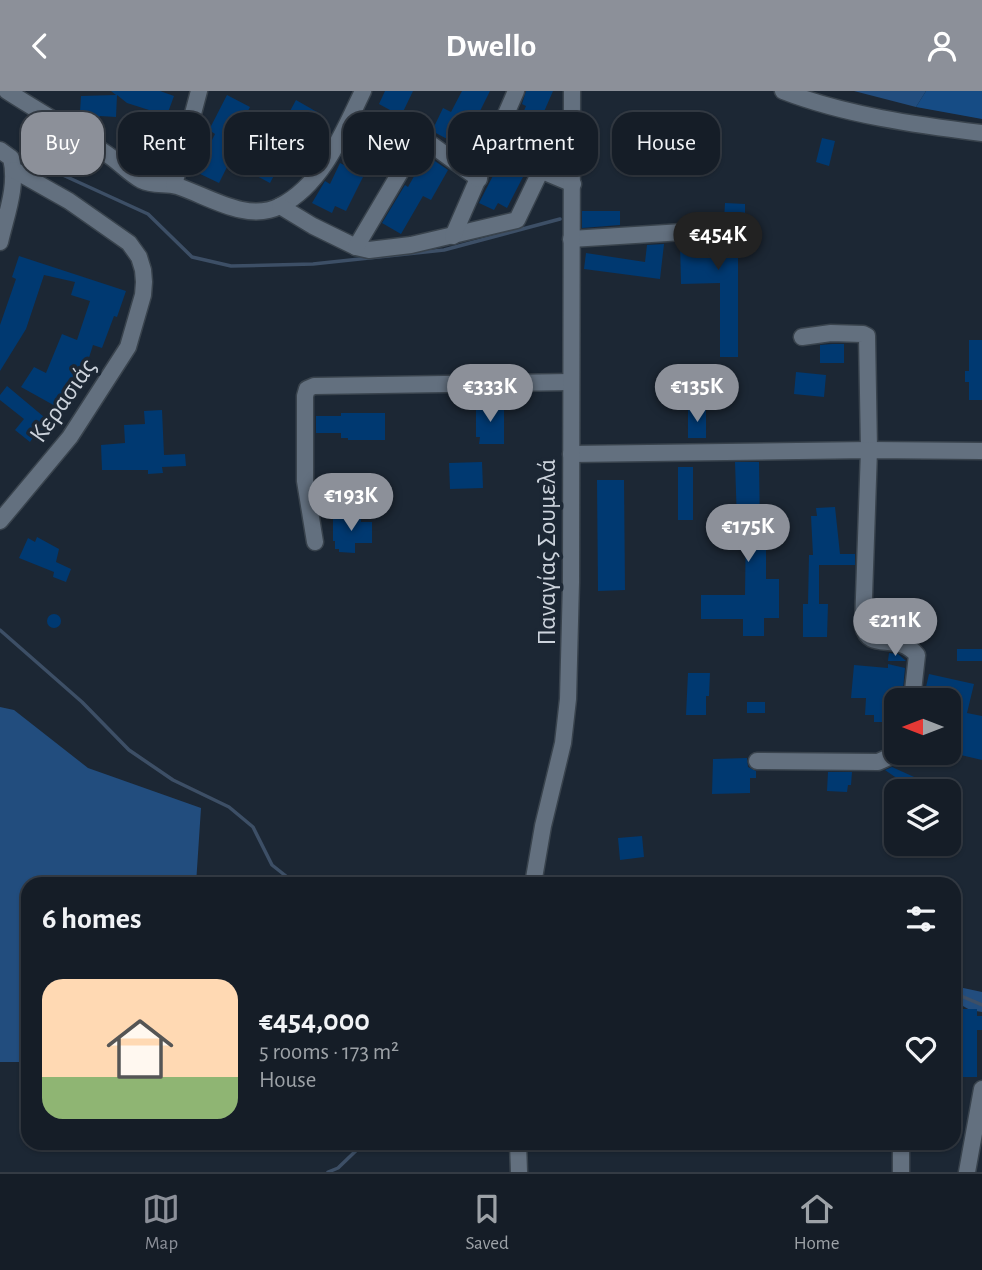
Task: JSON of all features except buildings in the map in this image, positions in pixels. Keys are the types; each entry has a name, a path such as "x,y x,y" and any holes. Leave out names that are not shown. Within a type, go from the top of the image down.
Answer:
{"street":[{"path":"7,91 111,157 138,179 150,184 174,185 226,206 250,210 280,206 321,170 363,91"},
{"path":"174,185 199,91"},
{"path":"507,112 516,91"},
{"name":"Παναγίας Σουμελά","path":"534,877 566,724 570,647 572,91"},
{"path":"783,91 806,100 849,110 982,133"},
{"path":"356,247 414,149 423,144 432,145 479,179"},
{"path":"0,150 11,158 14,170 14,185 0,242"},
{"name":"Κερασιάς","path":"0,521 85,417 128,347 143,295 143,270 139,257 129,243 69,201 14,170"},
{"path":"453,236 480,175"},
{"path":"280,206 356,247 369,250 411,245 517,220 539,175"},
{"path":"552,175 573,184"},
{"path":"571,239 683,232"},
{"path":"803,337 831,333 867,336 869,450 863,626 865,635 871,640 905,643 917,655 913,688"},
{"path":"315,543 305,481 307,389 314,386 570,382"},
{"path":"571,454 982,451"},
{"path":"757,761 878,761 884,759"},
{"path":"967,1172 982,1089"},
{"path":"518,1150 519,1172"},
{"path":"901,1150 901,1172"}],"shaded area":[{"path":"854,91 926,91 916,107"},
{"path":"926,91 982,91 982,119 916,107"},
{"path":"0,707 14,710 88,768 201,808 196,877 21,877 21,1062 0,1062"},
{"path":"961,988 982,992 982,1012 961,1005"}],"waterway":[{"path":"19,155 148,214 192,257 231,266 313,264 444,250 560,219"},
{"path":"0,630 82,702 129,750 173,780 229,807 253,827 272,865 287,877"},
{"path":"961,996 982,1005"},
{"path":"328,1172 338,1168 357,1150"}]}
